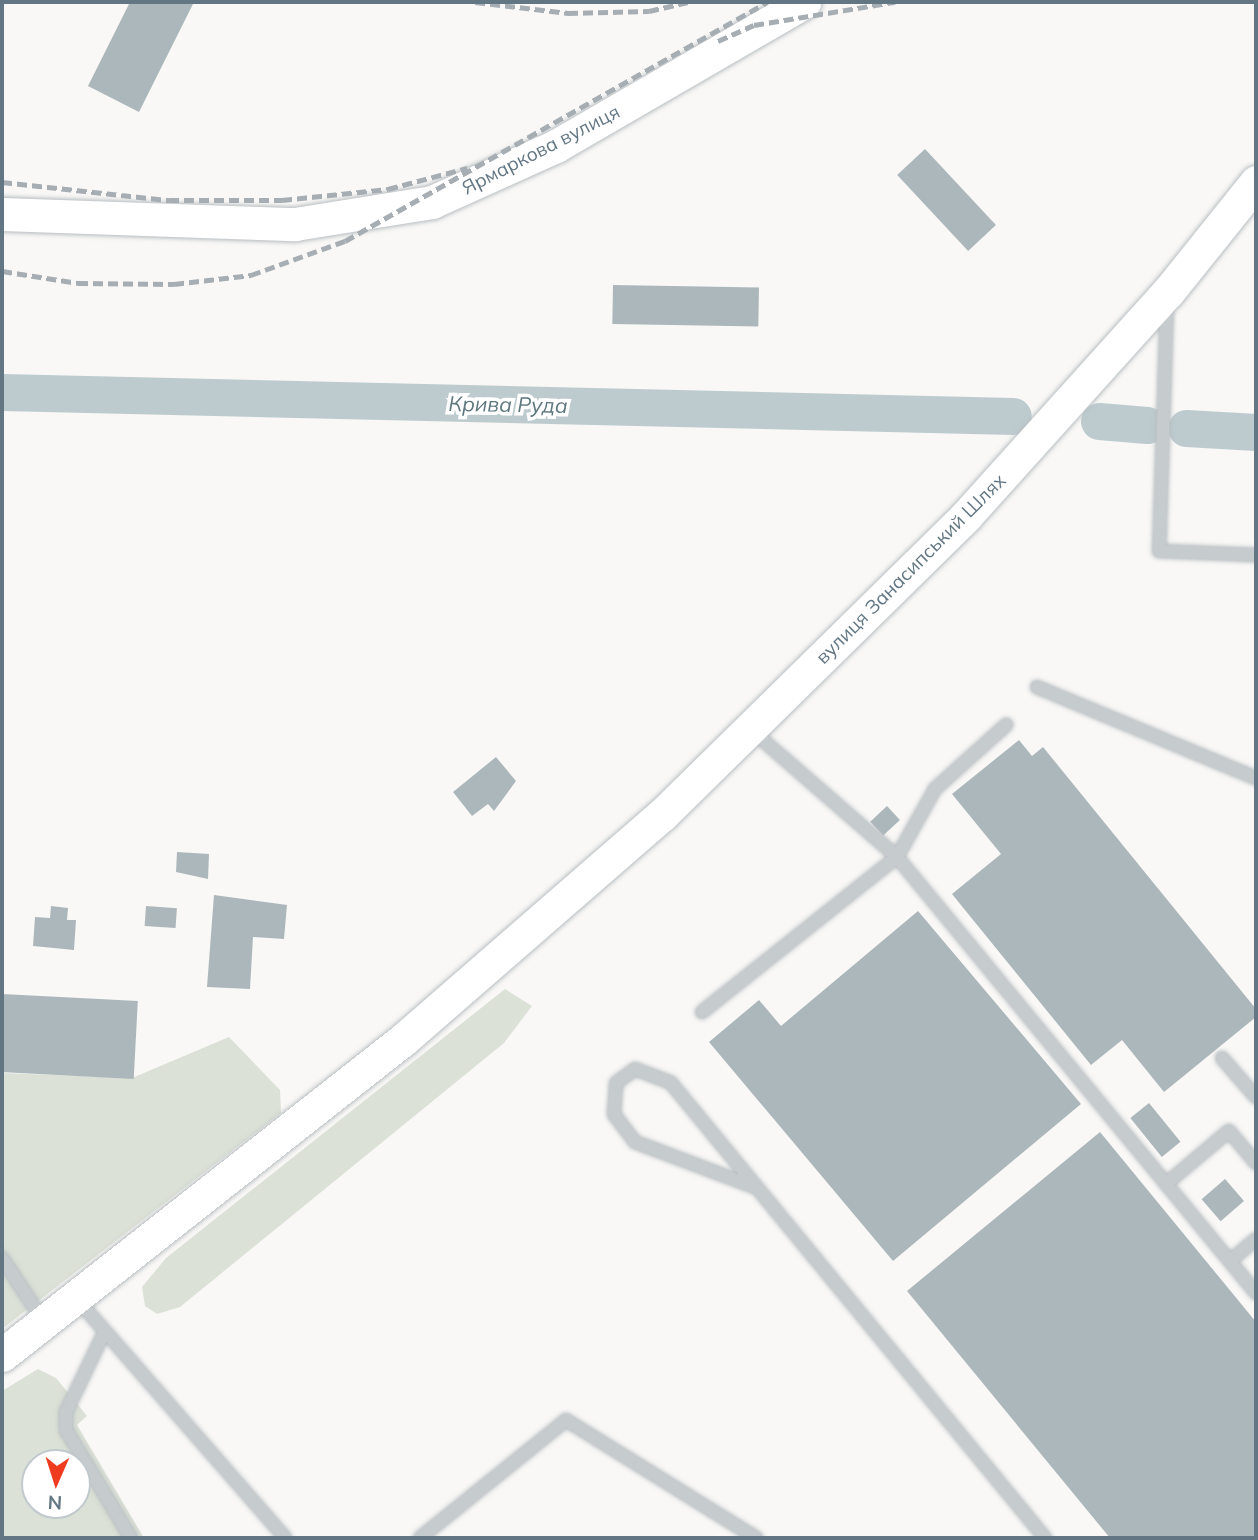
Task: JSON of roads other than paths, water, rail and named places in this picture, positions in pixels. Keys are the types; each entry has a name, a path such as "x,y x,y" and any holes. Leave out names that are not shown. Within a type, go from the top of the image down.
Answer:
{"main road":[{"name":"Ярмаркова вулиця","path":"2,214 295,225 423,204 480,185 556,146 804,2"},
{"name":"вулиця Занасипський Шлях","path":"2,1355 274,1144 537,927 750,729 966,516 1168,292 1256,182"}],"lane":[{"path":"1168,292 1159,551 1256,555"},
{"path":"1037,687 1256,778"},
{"path":"702,1012 897,857 935,789 1006,725"},
{"path":"750,729 897,857 1256,1293"},
{"path":"1222,1058 1256,1097"},
{"path":"757,1188 635,1142 614,1114 616,1083 635,1069 671,1083 1045,1538"},
{"path":"1166,1184 1229,1130 1256,1163"},
{"path":"1230,1261 1256,1239"},
{"path":"2,1258 44,1322"},
{"path":"76,1298 285,1538"},
{"path":"104,1333 66,1412 66,1430 131,1538"},
{"path":"420,1538 566,1420 756,1538"}],"waterway":[{"name":"Крива Руда","path":"2,392 1013,416"},
{"path":"1099,421 1147,425"},
{"name":"Крива Руда","path":"1186,428 1256,432"}],"railway":[{"path":"475,2 568,13 649,11 688,2"},
{"path":"2,271 78,283 174,284 251,275 345,241 767,2"},
{"path":"718,41 754,25 895,2"},
{"path":"2,182 169,200 282,200 388,189 467,168"}]}
